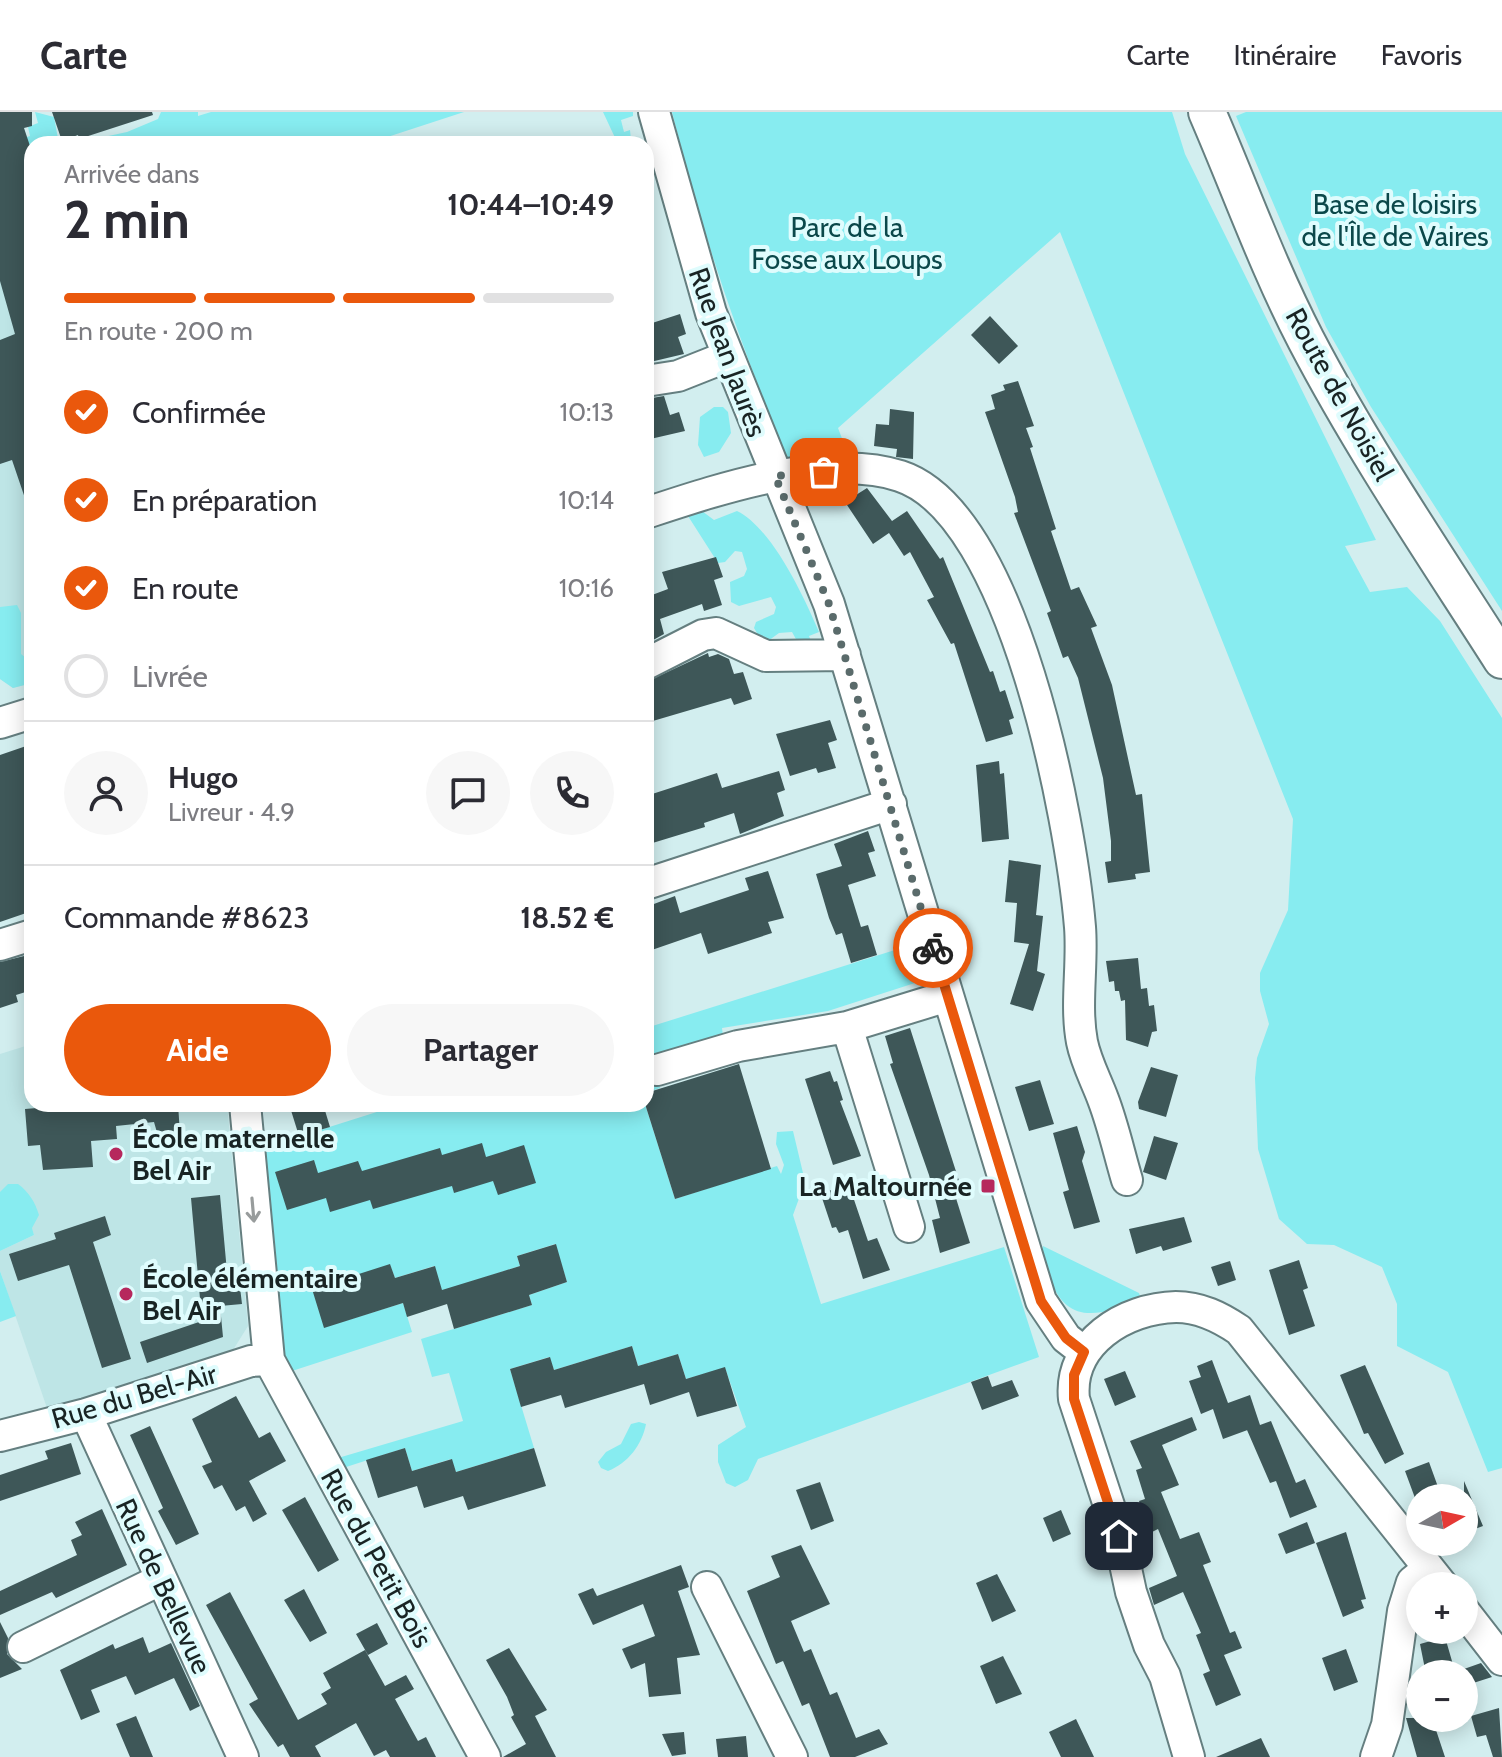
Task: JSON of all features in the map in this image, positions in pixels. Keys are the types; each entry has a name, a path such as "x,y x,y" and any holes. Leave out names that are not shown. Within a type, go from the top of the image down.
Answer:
{"main road":[{"name":"Route de Noisiel","path":"1207,112 1281,285 1322,371 1354,427 1502,660"}],"street":[{"name":"Rue Jean Jaurès","path":"654,112 658,180 726,357 829,604 1041,1301 1066,1338 1084,1352"},
{"path":"654,380 678,376 726,357"},
{"path":"654,510 736,484 775,476 849,470 880,471 903,477 926,489 952,511 983,557 1031,683 1063,801 1080,930 1081,1038 1127,1180"},
{"path":"654,660 703,635 716,633 766,656 845,655"},
{"path":"0,723 24,716"},
{"path":"654,881 891,804"},
{"path":"0,945 24,938"},
{"path":"657,1070 738,1046 847,1027 948,996"},
{"path":"847,1027 909,1227"},
{"path":"246,1112 269,1360"},
{"path":"1189,1757 1165,1676 1149,1645 1131,1592 1119,1536 1074,1399 1074,1375 1092,1340 1105,1331 1162,1309 1194,1309 1223,1319 1251,1341 1431,1572"},
{"name":"Rue du Bel-Air","path":"0,1436 86,1414 251,1361 269,1360"},
{"name":"Rue du Petit Bois","path":"269,1360 485,1757"},
{"name":"Rue de Bellevue","path":"86,1414 243,1757"},
{"path":"23,1647 160,1580"},
{"path":"707,1587 792,1757"},
{"path":"1376,1757 1387,1725 1406,1601"},
{"path":"1478,1629 1502,1660"}],"shaded area":[{"path":"24,169 24,685 13,688 0,679 0,177"},
{"name":"École élémentaire Bel Air","path":"24,1046 24,1112 228,1112 248,1326 233,1350 48,1411 0,1271 0,1251 34,1235 25,1208 0,1197 0,1054"}],"green space":[{"path":"35,112 54,117 58,136 30,136 28,127 38,123"},
{"path":"161,112 198,112 198,116 211,112 464,112 390,136 108,136 158,119"},
{"path":"603,112 633,112 633,116 621,120 624,132 630,130 631,136 614,136"},
{"name":"Parc de la Fosse aux Loups","path":"672,112 1172,112 1185,154 1376,540 1345,546 1370,592 1407,587 1440,621 1502,718 1502,1468 1488,1472 1448,1372 1397,1346 1397,1304 1382,1267 1334,1245 1307,1244 1279,1219 1258,1149 1255,1078 1257,1058 1269,1024 1260,991 1260,973 1288,910 1293,819 1060,232 838,428 848,454 788,460 723,289"},
{"name":"Base de loisirs de l'Île de Vaires","path":"1246,112 1502,112 1502,611 1371,407 1326,327 1236,116"},
{"path":"24,138 24,161 0,146"},
{"path":"714,407 723,407 728,412 731,433 719,452 704,457 698,445 700,417"},
{"path":"702,511 714,520 737,511 762,532 786,565 813,617 819,632 809,636 811,641 797,641 792,632 779,633 768,641 760,638 754,628 756,622 774,614 776,607 771,597 739,606 731,602 730,582 744,576 747,569 742,552 735,551 725,562 718,563 688,516"},
{"path":"17,605 21,613 24,685 13,688 0,679 0,607"},
{"path":"914,944 920,969 918,982 828,1011 722,1028 723,1036 654,1056 654,1025"},
{"path":"654,1065 660,1088 654,1090"},
{"path":"377,1112 648,1112 675,1199 777,1166 781,1174 784,1165 776,1144 777,1132 793,1131 803,1173 801,1193 793,1215 821,1304 1004,1247 1039,1357 758,1459 748,1480 735,1487 726,1483 718,1462 718,1445 746,1427 725,1368 686,1379 678,1354 638,1366 632,1346 554,1370 549,1357 510,1369 534,1448 456,1472 451,1459 412,1471 405,1448 343,1468 338,1458 463,1421 449,1373 432,1377 421,1339 532,1305 529,1295 567,1282 555,1244 517,1256 520,1266 442,1291 434,1266 395,1278 390,1265 325,1327 403,1303 412,1332 292,1371 282,1348 263,1148"},
{"path":"8,1184 18,1184 25,1190 39,1215 32,1228 34,1235 0,1251 0,1192"},
{"path":"1043,1246 1139,1293 1141,1299 1099,1313 1075,1310 1064,1303 1056,1292 1042,1252"},
{"path":"0,1271 16,1316 0,1322"},
{"path":"631,1424 646,1424 633,1452 615,1468 608,1471 601,1468 598,1462 606,1452 621,1444"}],"building":[{"path":"0,112 32,112 32,126 24,128 27,136 24,136 24,495 12,460 0,464 0,340 15,334 0,281"},
{"path":"52,112 152,112 153,115 88,136 60,136"},
{"path":"680,314 686,334 678,337 684,354 654,361 654,322"},
{"path":"990,316 1018,346 999,364 971,335"},
{"path":"1018,381 1034,426 1026,428 1056,529 1051,531 1071,590 1079,587 1097,626 1091,628 1112,685 1136,795 1142,794 1150,872 1135,874 1136,879 1108,883 1105,862 1111,861 1111,841 1103,778 1078,678 1068,656 1063,658 1047,613 1051,611 1014,513 1018,512 1015,497 985,412 995,409 991,395 1005,390 1003,385"},
{"path":"664,396 670,415 679,412 685,431 654,438 654,398"},
{"path":"890,409 914,412 913,459 896,457 897,449 874,446 876,424 889,425"},
{"path":"867,488 892,521 907,511 940,559 943,557 990,672 993,671 1000,692 1005,690 1014,718 1009,720 1013,734 986,742 954,643 951,644 927,600 934,597 910,552 904,556 889,533 873,544 845,502"},
{"path":"716,557 723,577 714,580 722,605 704,611 702,604 660,619 664,634 654,640 654,594 668,589 662,572"},
{"path":"708,653 709,657 718,654 729,659 734,674 743,672 752,699 734,705 731,698 654,721 654,678"},
{"path":"830,720 837,740 828,743 836,768 818,773 816,768 790,776 776,734"},
{"path":"24,747 24,914 0,922 0,755"},
{"path":"999,761 1000,774 1004,773 1009,839 982,842 976,765"},
{"path":"779,771 785,790 777,793 784,816 740,834 734,813 704,823 705,827 654,843 654,793 717,773 722,788"},
{"path":"868,831 875,851 868,853 876,876 848,885 861,927 868,925 877,955 851,963 842,933 836,935 829,918 816,874 842,866 834,844"},
{"path":"1009,860 1041,865 1036,915 1043,916 1037,971 1045,974 1033,1011 1010,1004 1029,944 1014,942 1017,903 1005,902"},
{"path":"768,871 784,918 768,922 772,933 708,954 701,933 654,949 654,904 675,896 680,913 749,890 745,878"},
{"path":"24,956 24,992 16,995 18,1002 0,1008 0,962"},
{"path":"1138,958 1141,989 1147,988 1149,1006 1154,1005 1157,1031 1152,1032 1148,1047 1126,1040 1125,1000 1121,1001 1119,991 1115,991 1114,981 1109,982 1106,961"},
{"path":"910,1028 961,1187 961,1193 955,1195 970,1243 940,1253 932,1220 940,1218 929,1175 890,1064 893,1063 885,1036"},
{"path":"739,1064 771,1169 675,1199 648,1112 654,1112 654,1091"},
{"path":"1151,1067 1178,1075 1166,1117 1139,1109 1138,1102"},
{"path":"830,1071 834,1082 837,1081 843,1100 840,1101 861,1156 833,1165 805,1079"},
{"path":"1040,1080 1054,1124 1029,1131 1015,1087"},
{"path":"25,1112 179,1112 180,1134 158,1136 154,1122 116,1126 117,1139 91,1141 93,1167 43,1170 40,1145 28,1146"},
{"path":"292,1112 325,1112 330,1127 299,1136"},
{"path":"1077,1126 1085,1152 1082,1161 1100,1222 1074,1229 1063,1192 1069,1190 1053,1133"},
{"path":"1154,1136 1178,1143 1166,1180 1143,1172"},
{"path":"482,1143 486,1157 524,1145 536,1183 498,1195 493,1181 454,1193 452,1186 373,1209 370,1200 330,1212 326,1198 287,1210 275,1172 314,1160 318,1173 358,1161 362,1171 440,1148 442,1155"},
{"path":"848,1182 868,1241 877,1238 890,1270 863,1279 848,1230 839,1233 836,1227 832,1228 821,1195"},
{"path":"220,1195 227,1272 238,1271 242,1304 220,1306 223,1337 147,1363 140,1342 202,1321 191,1198"},
{"path":"105,1216 111,1235 93,1242 131,1359 102,1368 69,1265 18,1281 9,1254 56,1239 54,1233"},
{"path":"1184,1217 1192,1242 1163,1251 1161,1246 1136,1254 1129,1229"},
{"path":"556,1244 567,1282 529,1295 532,1305 454,1329 447,1304 407,1317 403,1303 324,1328 312,1289 390,1264 395,1278 435,1266 442,1290 520,1266 517,1256"},
{"path":"1299,1260 1308,1288 1303,1290 1315,1326 1289,1335 1269,1270"},
{"path":"1230,1261 1236,1280 1218,1286 1211,1267"},
{"path":"632,1346 638,1366 678,1354 686,1379 725,1367 737,1406 697,1417 689,1392 650,1405 644,1384 565,1408 561,1395 521,1407 510,1369 550,1357 554,1370"},
{"path":"1212,1360 1228,1403 1250,1395 1260,1425 1271,1421 1296,1483 1305,1479 1317,1507 1290,1518 1276,1481 1270,1483 1247,1430 1223,1439 1213,1409 1201,1414 1189,1381 1201,1377 1197,1366"},
{"path":"1365,1365 1404,1454 1385,1464 1368,1433 1364,1434 1340,1375"},
{"path":"1125,1371 1136,1397 1115,1406 1104,1379"},
{"path":"988,1376 992,1387 1012,1380 1019,1396 982,1410 971,1382"},
{"path":"236,1396 259,1438 270,1432 286,1461 249,1481 267,1514 253,1522 245,1506 236,1511 222,1485 214,1489 202,1466 212,1462 192,1419"},
{"path":"1192,1417 1197,1430 1162,1445 1179,1485 1161,1492 1180,1539 1199,1532 1211,1562 1203,1565 1230,1633 1235,1631 1242,1648 1224,1655 1241,1695 1216,1706 1203,1674 1210,1671 1196,1635 1201,1633 1183,1592 1154,1605 1149,1588 1177,1576 1158,1529 1150,1533 1139,1501 1145,1499 1136,1470 1142,1468 1130,1441"},
{"path":"150,1426 199,1534 176,1545 158,1511 163,1508 130,1435"},
{"path":"71,1443 81,1474 0,1501 0,1475 48,1459 45,1451"},
{"path":"405,1448 412,1471 452,1459 456,1472 534,1448 546,1486 468,1510 463,1496 424,1508 417,1486 378,1498 366,1460"},
{"path":"1429,1462 1437,1484 1410,1484 1405,1471"},
{"path":"820,1482 834,1521 811,1530 796,1490"},
{"path":"305,1497 339,1560 318,1572 282,1510"},
{"path":"102,1509 127,1565 56,1598 52,1592 0,1615 0,1591 77,1555 71,1540 82,1535 75,1522"},
{"path":"1061,1510 1071,1534 1053,1542 1043,1518"},
{"path":"1307,1522 1315,1543 1286,1554 1278,1534"},
{"path":"1346,1532 1366,1599 1361,1600 1364,1608 1343,1617 1316,1543"},
{"path":"801,1545 830,1604 791,1621 804,1652 811,1649 830,1695 837,1692 856,1738 879,1729 888,1744 855,1757 830,1757 809,1703 802,1706 783,1661 776,1664 747,1591 780,1577 771,1556"},
{"path":"681,1565 689,1587 678,1591 700,1655 677,1658 681,1694 649,1697 645,1663 631,1669 622,1649 655,1636 643,1604 593,1625 578,1594 593,1588 597,1596"},
{"path":"997,1574 1016,1611 992,1622 976,1583"},
{"path":"304,1589 327,1633 310,1642 284,1600"},
{"path":"230,1592 298,1720 327,1704 321,1694 331,1688 323,1673 365,1650 385,1686 406,1675 414,1689 395,1699 418,1741 426,1737 436,1757 390,1757 386,1750 374,1756 356,1723 315,1746 321,1757 290,1757 283,1744 278,1747 249,1704 258,1699 206,1605"},
{"path":"0,1622 8,1638 7,1654 22,1669 0,1678"},
{"path":"377,1623 388,1644 368,1655 356,1634"},
{"path":"143,1637 149,1653 171,1643 200,1706 190,1711 174,1678 135,1695 126,1676 91,1690 100,1712 81,1720 60,1670 113,1644 115,1649"},
{"path":"1420,1644 1447,1644 1452,1660 1423,1660"},
{"path":"509,1648 547,1710 535,1716 556,1757 503,1757 526,1744 511,1717 514,1715 507,1697 486,1660"},
{"path":"1346,1649 1358,1682 1334,1691 1322,1658"},
{"path":"1003,1656 1022,1694 996,1704 980,1666"},
{"path":"1481,1663 1492,1677 1478,1682 1478,1664"},
{"path":"1499,1708 1502,1757 1493,1757 1486,1735 1477,1737 1478,1714"},
{"path":"136,1716 153,1757 130,1757 116,1724"},
{"path":"1076,1719 1094,1757 1061,1757 1049,1732"},
{"path":"684,1732 686,1754 672,1756 662,1734"},
{"path":"1410,1732 1437,1732 1445,1757 1417,1757"},
{"path":"746,1736 748,1757 718,1757 716,1739"},
{"path":"1261,1738 1270,1757 1216,1757"}],"way so far":[{"path":"824,472 775,476 829,604 933,948"}],"place":[{"name":"École maternelle Bel Air","path":"116,1154"},
{"name":"La Maltournée","path":"988,1186"},
{"name":"École élémentaire Bel Air","path":"126,1294"}],"route":[{"path":"933,948 1041,1301 1066,1338 1084,1352 1074,1375 1074,1399 1119,1536"}]}
